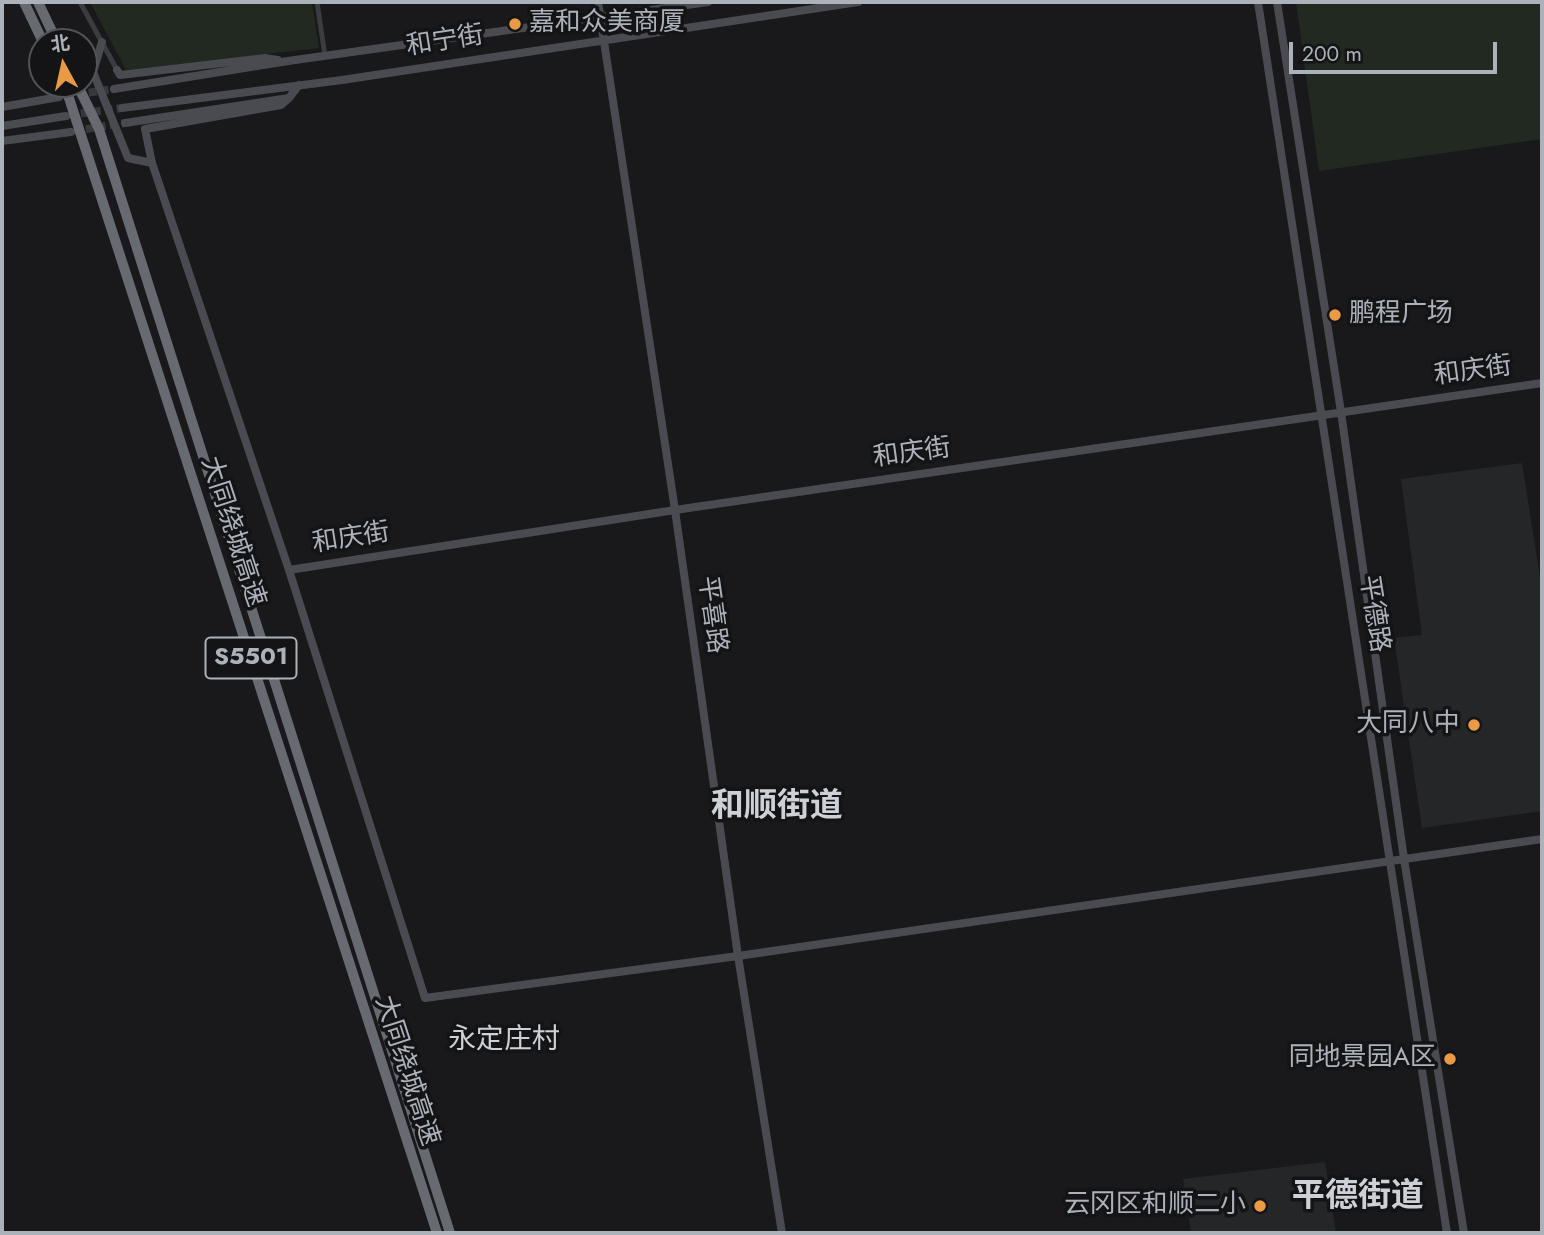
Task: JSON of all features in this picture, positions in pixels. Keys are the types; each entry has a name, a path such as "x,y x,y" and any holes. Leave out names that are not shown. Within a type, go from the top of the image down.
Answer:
{"highway":[{"path":"24,2 36,28"},
{"path":"37,2 50,28"},
{"name":"大同绕城高速","path":"69,98 437,1233"},
{"name":"大同绕城高速","path":"85,98 99,129 450,1233"}],"street":[{"path":"80,2 120,75 265,58 288,61"},
{"path":"317,2 325,56"},
{"name":"平喜路","path":"598,2 675,510 738,956 782,1233"},
{"name":"和宁街","path":"114,89 288,61 708,2"},
{"name":"和宁街","path":"122,108 299,85 858,2"},
{"name":"平德路","path":"1258,2 1447,1233"},
{"name":"平德路","path":"1277,2 1341,412 1404,859 1464,1233"},
{"path":"102,42 93,72 128,158 152,163"},
{"path":"299,85 281,105 145,129 152,163 289,570 425,998 738,956 1542,839"},
{"path":"2,107 53,98"},
{"path":"125,123 289,98"},
{"path":"2,126 66,116"},
{"path":"2,141 71,132"},
{"name":"和庆街","path":"289,570 675,510 1542,383"}],"shaded area":[{"path":"90,2 312,2 319,48 126,70"},
{"path":"1296,2 1542,2 1542,139 1319,171"},
{"name":"大同八中","path":"1522,463 1542,590 1542,811 1422,828 1394,638 1422,635 1401,479"},
{"name":"云冈区和顺二小","path":"1325,1162 1336,1233 1191,1233 1183,1179"}],"tunnel":[{"path":"98,91 114,89"},
{"path":"69,115 122,108"},
{"path":"74,131 125,123"}],"place":[{"name":"嘉和众美商厦","path":"515,24"},
{"name":"鹏程广场","path":"1335,315"},
{"name":"大同八中","path":"1474,725"},
{"name":"同地景园A区","path":"1450,1059"},
{"name":"云冈区和顺二小","path":"1260,1206"}],"district":[{"name":"和顺街道","path":"777,808"},
{"name":"永定庄村","path":"504,1041"},
{"name":"平德街道","path":"1358,1198"}]}
